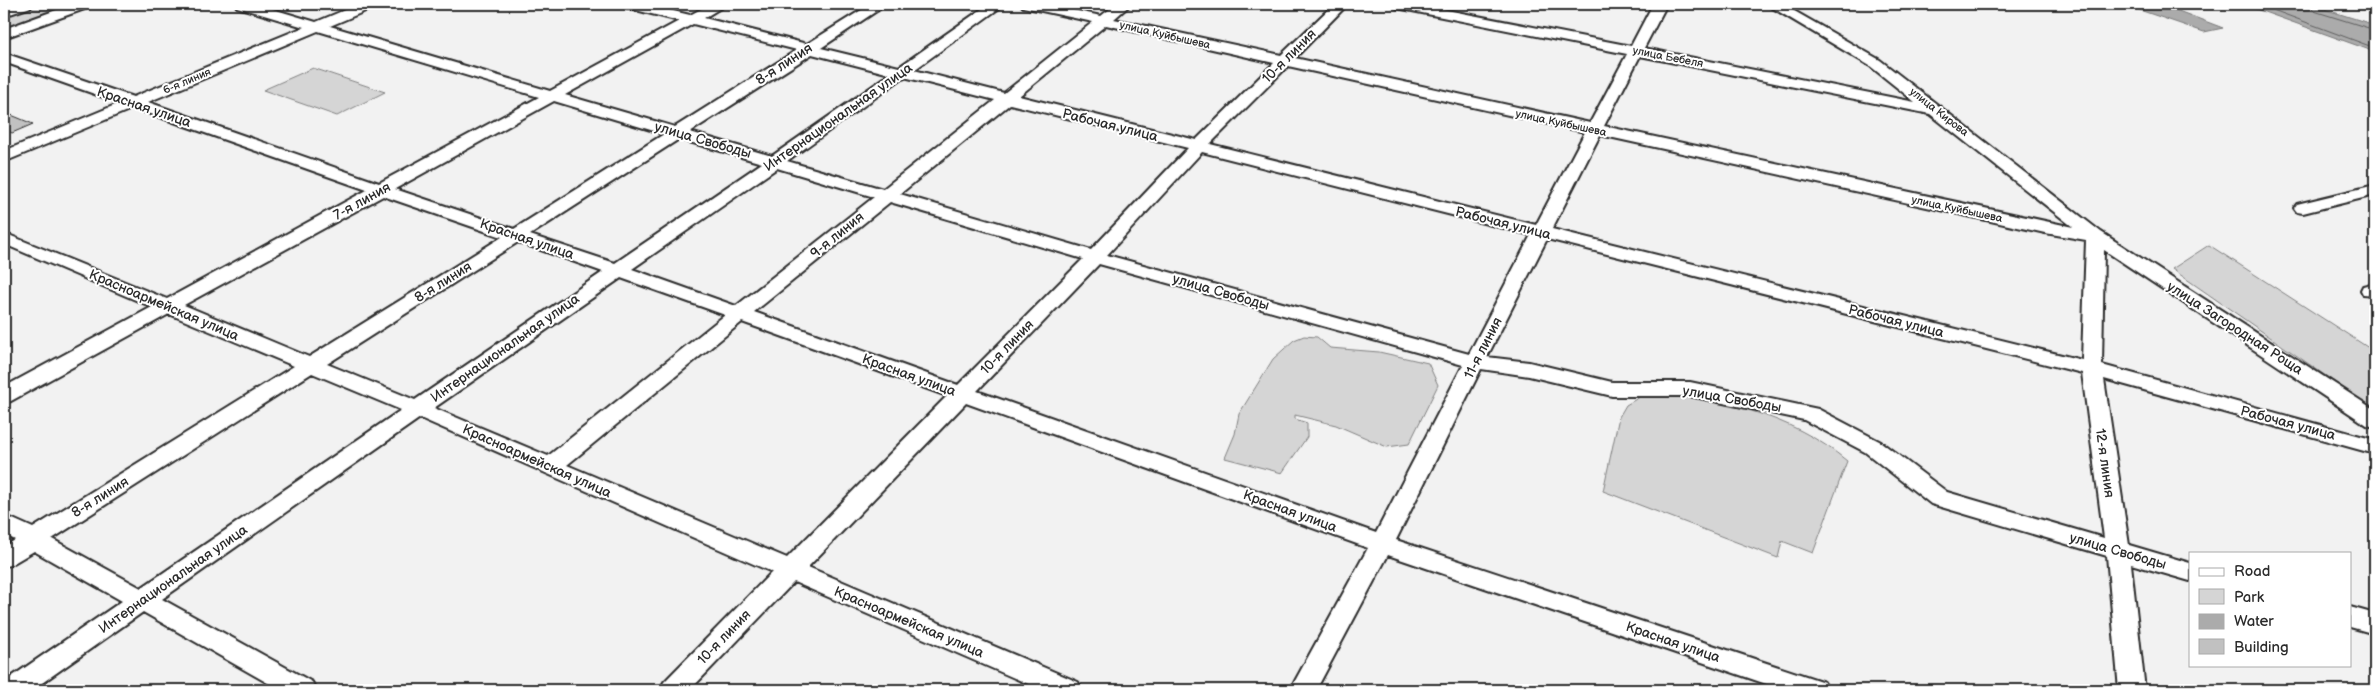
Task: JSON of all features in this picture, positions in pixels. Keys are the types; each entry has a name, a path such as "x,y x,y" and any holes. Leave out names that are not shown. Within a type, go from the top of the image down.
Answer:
{"street":[{"path":"4,12 26,4"},
{"path":"4,34 85,4"},
{"name":"улица Свободы","path":"242,4 552,97 888,194 1095,257 1476,362 1529,369 1612,389 1690,389 1810,414 1873,447 1939,498 2189,572"},
{"name":"6-я линия","path":"4,156 134,104 370,4"},
{"name":"Рабочая улица","path":"630,4 2092,369 2375,447"},
{"name":"7-я линия","path":"4,396 720,4"},
{"name":"8-я линия","path":"4,558 516,236 880,4"},
{"name":"Интернациональная улица","path":"12,690 776,161 998,4"},
{"name":"улица Куйбышева","path":"1028,4 1594,130 2045,228 2095,236"},
{"name":"9-я линия","path":"550,467 1124,4"},
{"name":"10-я линия","path":"673,690 1095,257 1198,147 1341,4"},
{"name":"улица Бебеля","path":"1397,4 1938,111"},
{"name":"11-я линия","path":"1302,690 1382,544 1660,4"},
{"name":"улица Кирова","path":"1773,4 1875,63 2095,236"},
{"name":"Красная улица","path":"4,57 134,104 617,270 1382,544 1815,690"},
{"path":"2303,208 2375,190"},
{"name":"12-я линия","path":"2095,236 2092,369 2118,551 2132,690"},
{"name":"улица Загородная Роща","path":"2095,236 2372,416"},
{"name":"Красноармейская улица","path":"4,238 417,409 788,571 1069,690"},
{"path":"4,523 303,690"},
{"path":"2352,618 2375,624"}],"green space":[{"path":"34,4 81,4 4,32 4,15"},
{"path":"313,68 385,92 337,116 263,90"},
{"path":"2209,245 2375,352 2375,410 2172,269"},
{"path":"1304,336 1317,337 1330,348 1379,352 1428,363 1438,385 1409,444 1387,447 1336,425 1295,415 1295,419 1307,423 1307,437 1282,473 1225,458 1235,434 1239,414 1273,359 1294,340"},
{"path":"1645,394 1698,399 1752,411 1802,431 1847,461 1813,553 1782,541 1778,558 1603,491 1619,417 1626,405"}],"water":[{"path":"2122,4 2160,4 2223,28 2204,32"},
{"path":"2242,4 2308,4 2375,25 2375,54 2367,49"}],"building":[{"path":"4,112 33,124 12,133 4,129"}]}
